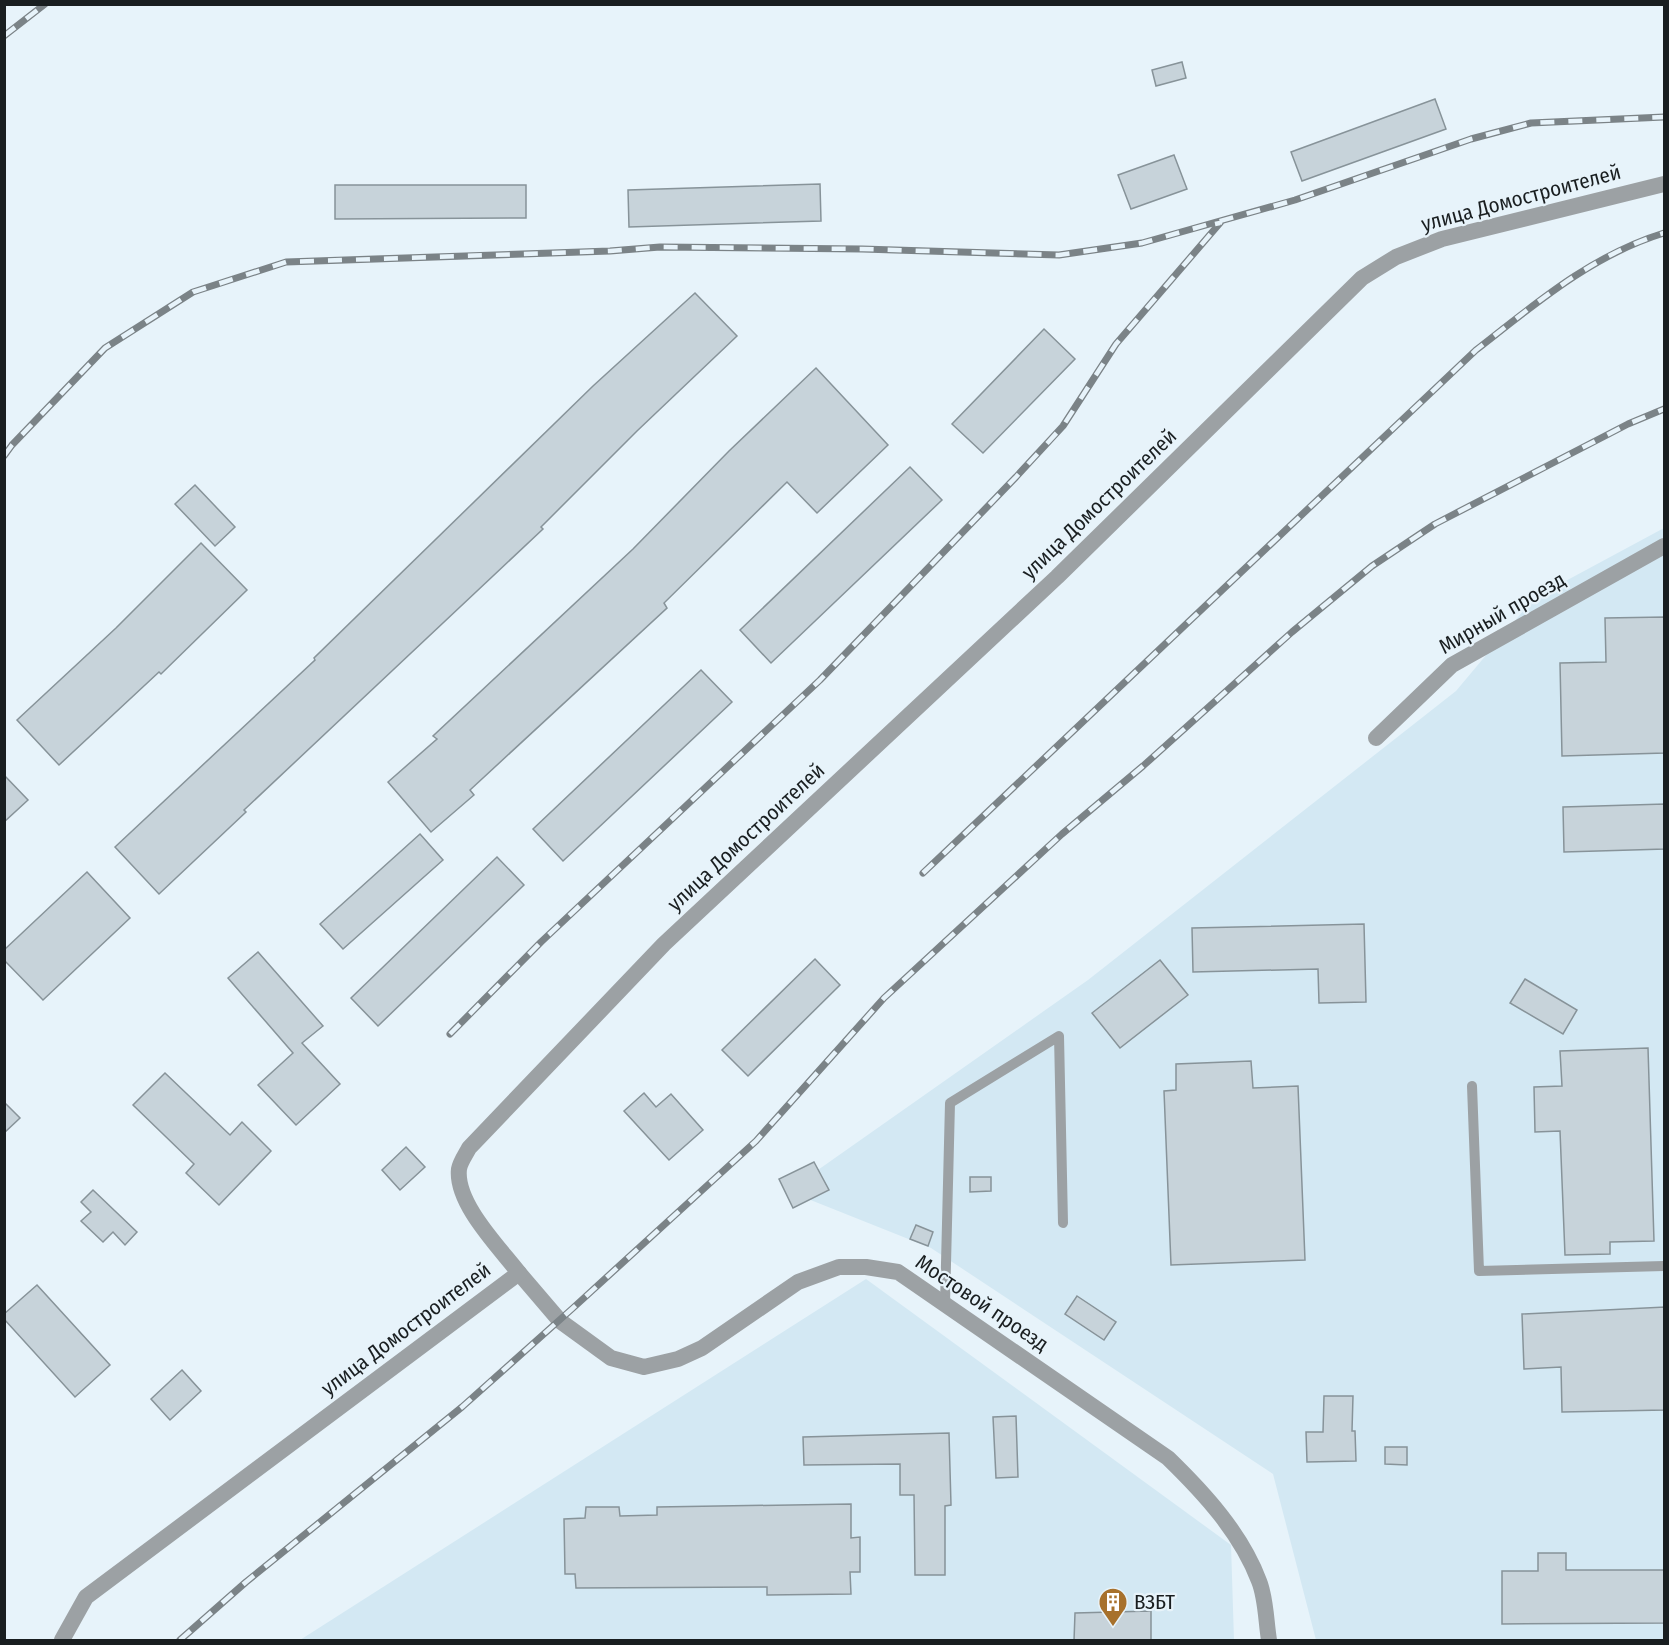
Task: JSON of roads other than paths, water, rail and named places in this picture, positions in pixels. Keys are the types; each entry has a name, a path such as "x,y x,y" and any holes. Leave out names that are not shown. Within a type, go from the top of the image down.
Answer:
{"street":[{"name":"улица Домостроителей","path":"62,1641 86,1597 519,1273 468,1207 460,1185 459,1168 469,1148 664,944 1057,577 1362,278 1396,257 1442,239 1665,184"},
{"name":"Мирный проезд","path":"1376,738 1452,665 1665,546"},
{"name":"Мостовой проезд","path":"519,1273 560,1321 585,1340 611,1358 644,1367 678,1359 702,1348 798,1282 839,1267 866,1267 898,1272 1168,1458 1198,1488 1234,1533 1260,1582 1269,1641"}],"lane":[{"path":"945,1304 950,1103 1059,1036 1063,1223"},
{"path":"1472,1086 1479,1271 1665,1266"}],"railway":[{"path":"4,36 45,4"},
{"path":"4,456 105,348 193,292 286,262 610,251 660,247 862,249 1059,255 1142,243 1295,200 1471,139 1531,123 1664,117"},
{"path":"450,1034 541,942 820,680 1016,477 1063,426 1116,344 1220,223 1215,224"},
{"path":"923,873 1476,350 1565,282 1613,254 1664,233"},
{"path":"180,1640 246,1582 462,1407 573,1308 756,1141 884,998 1062,834 1143,766 1292,632 1372,566 1435,524 1628,424 1664,409"}],"place":[{"name":"ВЗБТ","path":"1113,1628"}]}
